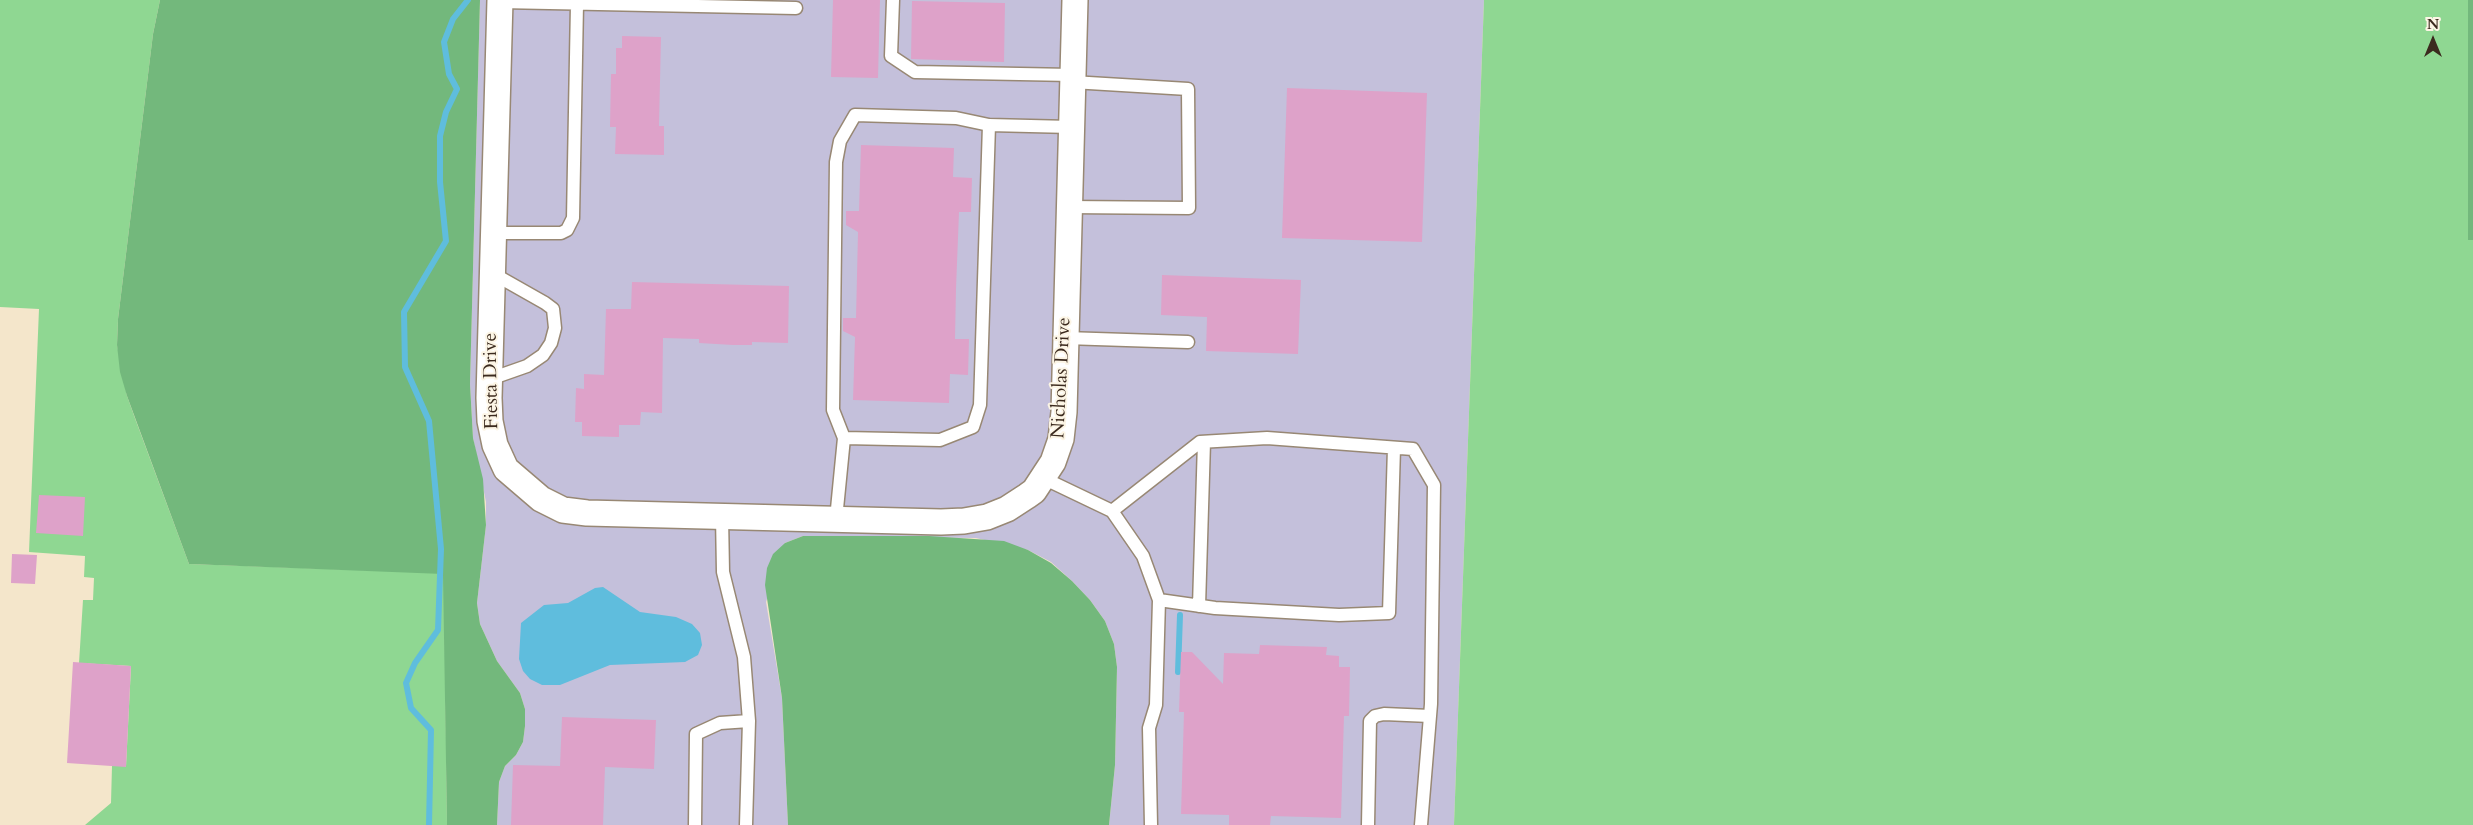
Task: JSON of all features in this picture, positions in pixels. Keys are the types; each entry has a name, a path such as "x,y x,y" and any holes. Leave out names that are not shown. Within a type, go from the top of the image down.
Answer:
{"street":[{"name":"Nicholas Drive","path":"782,518 942,522 986,517 1008,509 1027,496 1043,478 1053,462 1061,439 1064,412 1075,0"},
{"name":"Fiesta Drive","path":"500,1 492,273 490,421 495,445 506,469 541,499 563,510 586,513 782,518"}],"lane":[{"path":"893,0 891,56 915,72 1072,79 1188,90 1189,208 1068,207"},
{"path":"500,1 796,8"},
{"path":"493,233 561,233 567,230 573,218 577,4"},
{"path":"836,519 844,438 832,410 836,162 840,141 855,115 956,118 989,125 1071,127"},
{"path":"844,438 940,440 973,428 980,405 989,125"},
{"path":"490,379 527,366 543,355 552,343 555,328 553,309 492,273"},
{"path":"1065,338 1188,342"},
{"path":"1112,511 1200,442 1267,438 1413,449 1434,485 1430,716 1421,825"},
{"path":"1199,606 1204,442"},
{"path":"1159,600 1199,606 1339,615 1389,613 1394,448"},
{"path":"1043,478 1112,511 1143,556 1159,600 1156,705 1149,728 1151,825"},
{"path":"722,516 723,572 744,657 749,721 746,825"},
{"path":"1368,825 1370,721 1375,716 1384,714 1430,716"},
{"path":"695,825 696,734 720,724 749,721"}],"shaded area":[{"path":"480,0 1484,0 1454,825 1109,825 1115,765 1117,667 1114,644 1105,621 1090,600 1072,581 1051,562 1028,550 976,538 803,536 785,543 766,602 782,698 788,825 497,825 499,782 505,766 516,755 523,742 525,709 520,693 497,661 480,624 477,603 486,525 486,502 473,438 470,384"}],"green space":[{"path":"0,0 160,0 153,34 118,319 117,345 127,396 189,564 444,573 447,825 85,825 111,803 112,766 126,766 131,666 79,663 83,600 93,600 94,578 84,577 85,556 29,552 39,309 0,307"},
{"path":"160,0 480,0 470,384 473,438 483,479 486,525 477,603 480,624 497,661 520,693 525,709 523,742 516,755 505,766 499,782 497,825 447,825 443,574 189,564 127,396 120,372 117,345 118,319 153,34"},
{"path":"1484,0 2468,0 2468,239 2473,240 2473,825 1454,825"},
{"path":"2468,0 2473,0 2473,240 2468,240"},
{"path":"803,536 929,536 1004,541 1028,550 1051,563 1072,581 1090,600 1105,621 1114,644 1117,667 1115,765 1109,825 788,825 782,698 765,585 767,568 773,554 785,543"}],"water":[{"path":"603,587 640,612 676,617 692,624 700,633 702,645 698,655 685,662 610,665 560,685 542,685 530,679 523,671 519,659 521,623 544,605 568,603 595,588"}],"building":[{"path":"833,0 880,0 878,78 831,77"},
{"path":"912,1 1005,3 1004,62 911,59"},
{"path":"622,36 661,37 659,126 664,126 664,155 615,154 616,127 610,127 611,74 616,74 616,48 622,48"},
{"path":"1287,88 1427,93 1422,242 1282,238"},
{"path":"861,145 954,148 953,177 972,178 971,212 959,212 956,289 955,339 969,339 968,375 950,374 949,403 853,400 855,337 843,331 843,318 856,318 858,232 846,225 846,211 859,211"},
{"path":"1162,275 1301,280 1298,354 1206,351 1207,317 1161,315"},
{"path":"632,282 789,286 788,343 752,342 752,345 733,345 699,343 699,339 663,338 662,413 641,412 640,425 619,425 619,437 582,436 582,422 575,422 576,388 584,389 584,374 604,375 606,309 631,309"},
{"path":"39,495 85,497 83,536 36,533"},
{"path":"12,554 37,555 35,584 11,583"},
{"path":"1260,645 1327,647 1326,655 1339,656 1339,667 1350,667 1349,716 1344,716 1341,818 1271,816 1270,825 1229,825 1229,815 1181,814 1184,712 1179,712 1181,652 1192,652 1223,684 1224,653 1259,654"},
{"path":"73,662 131,666 126,767 67,763"},
{"path":"562,717 656,720 654,769 605,767 603,825 511,825 513,765 560,766"}],"waterway":[{"path":"429,825 431,730 411,708 406,683 415,663 438,630 441,549 429,421 405,367 404,312 446,241 440,182 440,136 446,112 457,89 449,74 444,42 453,19 468,0"},
{"path":"1178,672 1180,615"}]}
